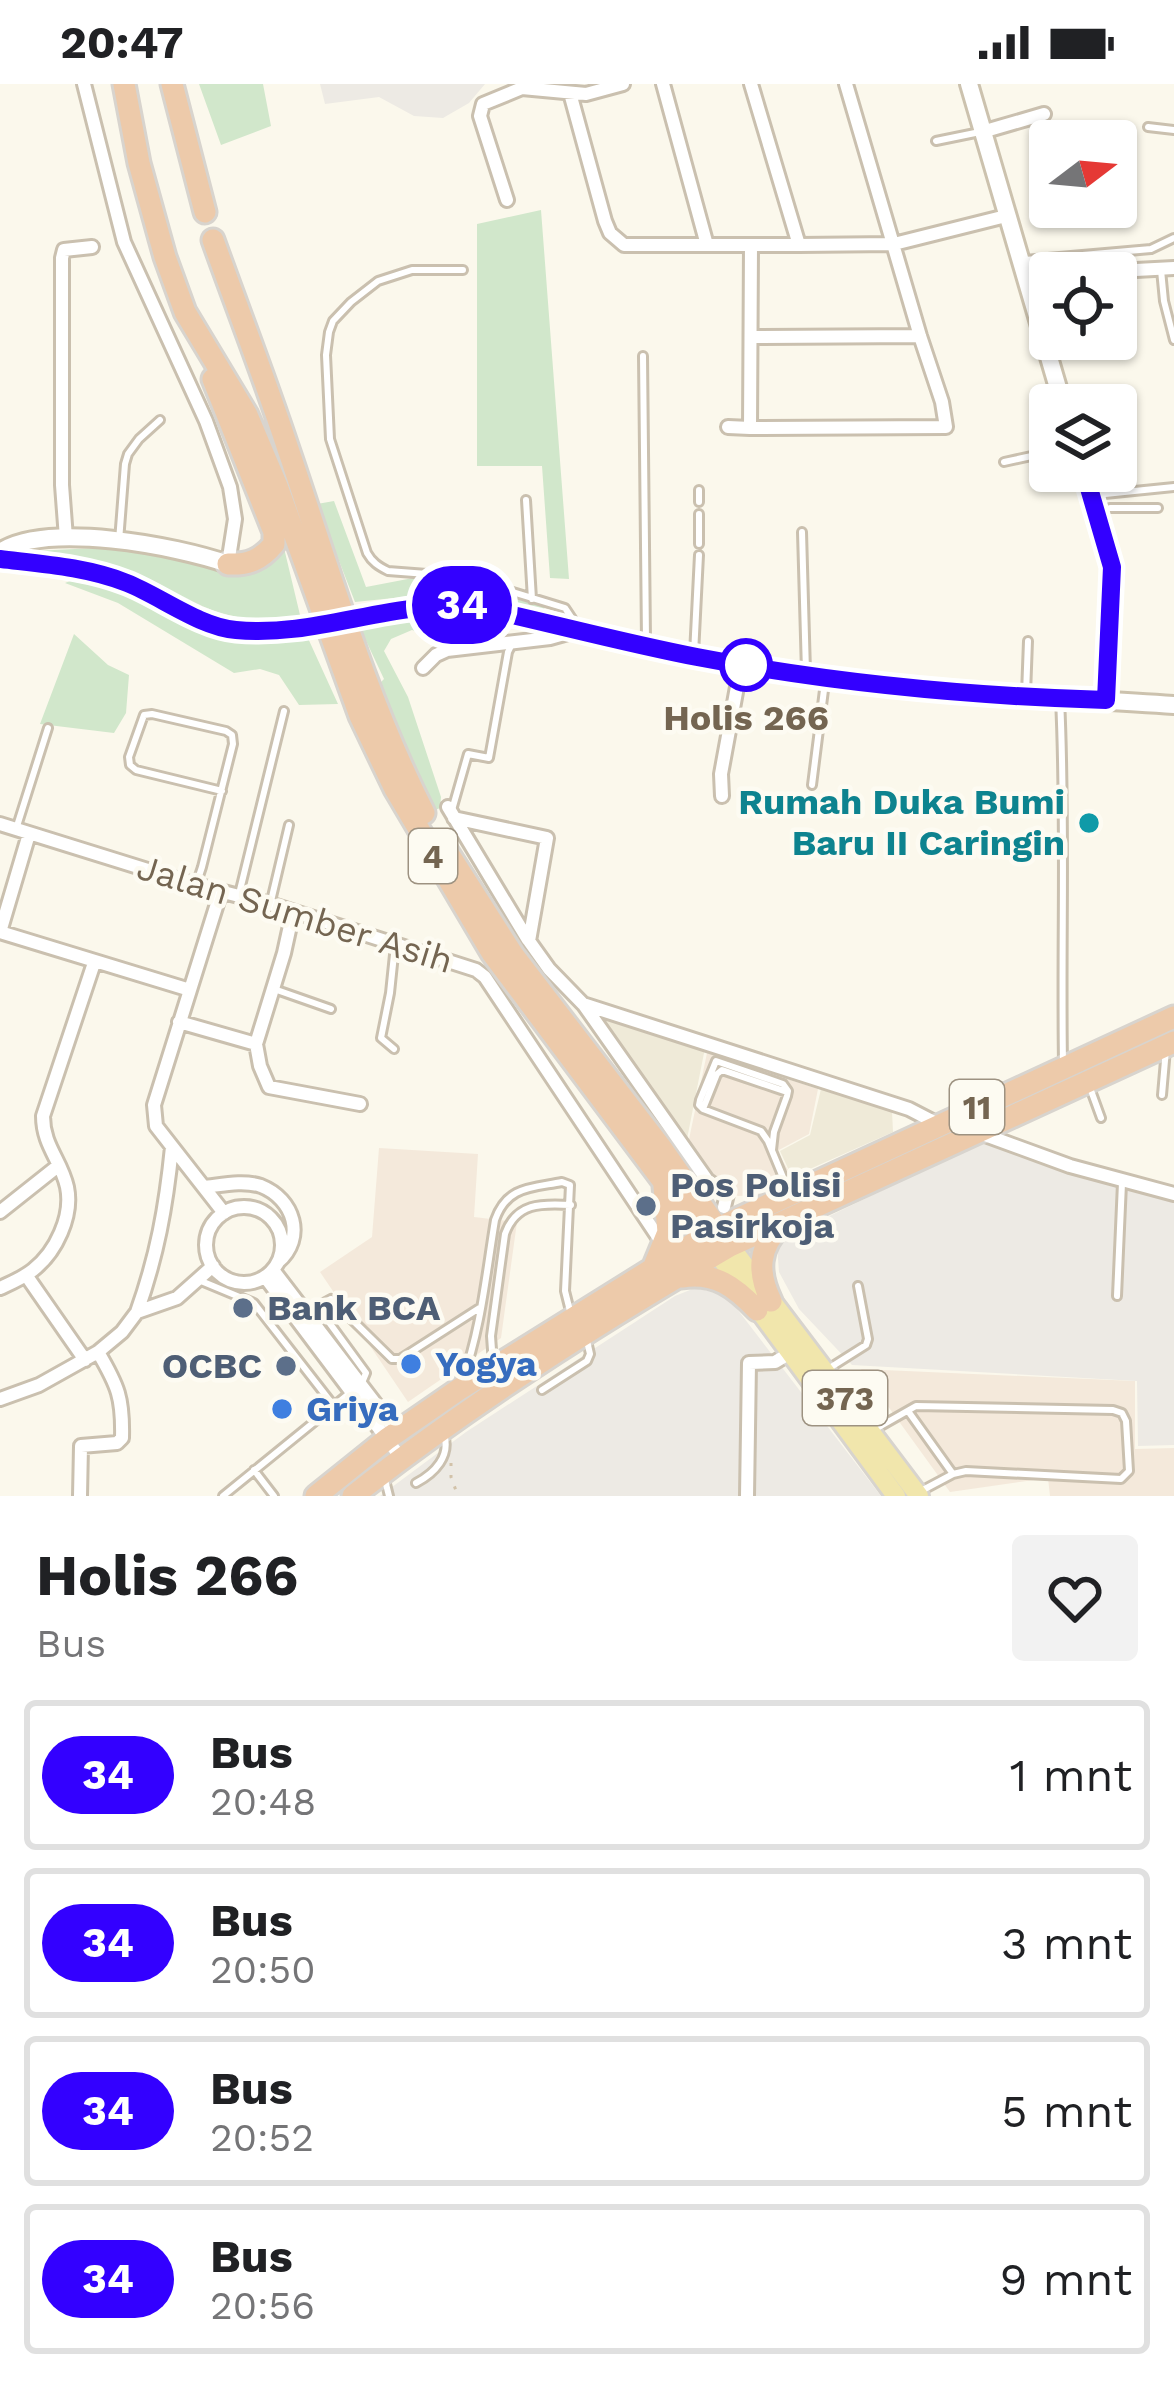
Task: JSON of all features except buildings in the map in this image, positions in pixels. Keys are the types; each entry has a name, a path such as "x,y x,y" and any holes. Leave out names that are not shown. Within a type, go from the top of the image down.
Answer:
{"highway":[{"name":"4","path":"124,84 139,163 185,311 247,415 360,716 395,789 492,952 664,1185 719,1234"},
{"path":"172,84 206,212"},
{"name":"4","path":"213,240 400,767 430,825 513,955 662,1149 719,1234"},
{"path":"185,311 274,532 274,544 260,558 228,564"},
{"name":"11","path":"788,1204 939,1125 1174,1017"},
{"name":"11","path":"352,1496 578,1327 719,1234 976,1132 1170,1043"},
{"path":"664,1185 668,1217 659,1276 710,1276 764,1305"},
{"path":"719,1234 751,1209 788,1204"},
{"path":"764,1305 762,1255 788,1204"},
{"name":"11","path":"316,1496 458,1390 494,1367 578,1327"}],"main road":[{"name":"373","path":"719,1234 790,1353 896,1496"},
{"name":"373","path":"764,1305 824,1371 916,1495"}],"street":[{"path":"84,84 124,242 206,421 230,487 235,518 228,564 142,543 66,538 6,548 0,556 105,575 224,628 281,630 435,604 459,605 694,656 825,678 1026,698 1174,705"},
{"path":"506,200 480,116 483,104 522,88 586,94 623,84"},
{"path":"663,84 707,245"},
{"path":"752,84 800,245"},
{"path":"728,428 945,428 947,424 846,84"},
{"path":"969,84 1057,384"},
{"path":"570,94 605,221 624,245 894,244 1006,216"},
{"path":"982,132 1044,114"},
{"path":"750,428 751,246"},
{"path":"66,538 62,258 69,248 92,247"},
{"path":"1021,268 1029,270"},
{"path":"1137,270 1167,269"},
{"path":"752,337 920,336"},
{"path":"1090,492 1112,567 1106,700"},
{"path":"423,668 447,650 579,630"},
{"path":"722,796 721,774 741,664"},
{"path":"451,812 547,838 529,941"},
{"path":"451,812 549,969 583,1004 707,1180 727,1194 719,1234"},
{"name":"Jalan Sumber Asih","path":"0,824 476,970 664,1246"},
{"path":"22,832 0,932 190,990"},
{"path":"221,891 154,1113 157,1126 224,1213"},
{"path":"293,912 256,1045 260,1066 269,1087 360,1105"},
{"path":"0,1288 26,1275 48,1254 66,1216 68,1189 43,1133 43,1116 94,963"},
{"path":"583,1004 908,1109 939,1125"},
{"path":"179,1022 256,1045"},
{"path":"976,1132 1034,1154 1174,1194"},
{"path":"0,1399 39,1385 98,1352 137,1312 166,1213 172,1146"},
{"path":"0,1212 58,1166"},
{"path":"203,1187 241,1183 283,1198 292,1213 294,1235 290,1252 272,1270 243,1283 221,1275 206,1244 215,1221 224,1213 252,1208 269,1217 280,1233 281,1253 272,1270"},
{"path":"137,1312 177,1298 213,1266"},
{"path":"272,1270 392,1436 401,1458"},
{"path":"26,1275 85,1360"},
{"path":"80,1496 80,1448 117,1443 122,1438 118,1388 98,1352"},
{"path":"747,1496 749,1363 776,1362 790,1353"}],"lane":[{"path":"1148,127 1174,130"},
{"path":"936,141 982,132"},
{"path":"1021,268 1151,249 1174,238"},
{"path":"463,270 423,268 392,275 351,302 333,321 326,355 330,439 370,560 388,571 470,579 566,608 579,630"},
{"path":"1167,269 1163,301 1174,340"},
{"path":"643,356 646,646"},
{"path":"119,541 128,454 160,420"},
{"path":"1004,462 1029,457"},
{"path":"1094,504 1174,487"},
{"path":"699,490 699,502"},
{"path":"526,500 532,598"},
{"path":"1094,504 1158,508"},
{"path":"699,514 699,544"},
{"path":"802,532 806,675"},
{"path":"694,656 699,555"},
{"path":"451,812 468,754 489,758 513,641"},
{"path":"1026,698 1028,641"},
{"path":"812,785 825,678"},
{"path":"1060,699 1065,829 1063,1066"},
{"path":"239,896 284,711"},
{"path":"196,885 222,790 232,735 144,715 130,765 222,790"},
{"path":"22,832 48,728"},
{"path":"270,904 289,825"},
{"path":"394,1049 381,1038 395,945"},
{"path":"274,989 331,1009"},
{"path":"1162,1095 1170,1043"},
{"path":"772,1150 786,1087 716,1061 699,1105 761,1131 772,1150 788,1204"},
{"path":"1088,1081 1101,1118"},
{"path":"1117,1296 1122,1180"},
{"path":"458,1390 471,1356 500,1206 509,1195 567,1182 572,1191 565,1291 590,1354 587,1361 542,1390"},
{"path":"494,1367 491,1336 510,1220 527,1206 571,1205"},
{"path":"198,1280 254,1303 334,1406"},
{"path":"824,1371 866,1345 858,1286"},
{"path":"223,1496 357,1388 366,1373 320,1304 331,1300 392,1359 400,1359 482,1306"},
{"path":"870,1432 916,1406 1112,1409 1126,1421 1129,1471 1121,1479 971,1471 953,1474 916,1495"},
{"path":"908,1411 953,1474"},
{"path":"416,1484 444,1457 446,1438 441,1429"},
{"path":"254,1470 270,1494"},
{"path":"382,1473 388,1496"}],"shaded area":[{"path":"320,84 485,84 469,103 443,118 414,116 379,97 325,104"},
{"path":"594,1014 705,1048 686,1144"},
{"path":"707,1053 818,1089 809,1134 777,1151 792,1177 759,1195 738,1196 718,1187 688,1144"},
{"path":"821,1089 892,1111 893,1132 792,1177 780,1151 810,1135"},
{"path":"980,1143 1174,1199 1174,1445 1138,1446 1137,1381 852,1365 799,1309 779,1272 777,1246 782,1239"},
{"path":"379,1148 478,1154 474,1217 517,1222 501,1338 408,1402 320,1272 372,1237"},
{"path":"695,1288 723,1294 734,1305 881,1496 380,1496 466,1432 675,1296"},
{"path":"861,1369 1135,1381 1135,1449 1174,1448 1174,1496 1050,1496 1048,1478 950,1492"}],"green space":[{"path":"199,84 263,84 271,126 221,145"},
{"path":"541,210 569,579 550,578 542,466 477,466 477,224"},
{"path":"334,501 366,587 413,578 452,580 545,611 452,592 355,602 317,504"},
{"path":"118,547 235,572 264,566 284,548 300,615 272,619 225,614 115,568 32,551"},
{"path":"65,583 107,588 233,642 307,636 338,704 299,705 279,675 260,669 234,673 118,603"},
{"path":"450,609 444,633 434,638 412,630 391,639 384,651 408,697 441,797 440,808 433,811 377,686 384,679 360,628"},
{"path":"74,634 108,665 129,675 126,713 114,733 40,724"}],"bus line":[{"name":"34","path":"0,559 105,575 224,628 281,630 435,604 459,605 694,656 825,678 962,693 1106,700 1112,567 1090,492"}],"place":[{"name":"Holis 266","path":"746,665"},
{"name":"Rumah Duka Bumi Baru II Caringin","path":"1089,823"},
{"name":"Pos Polisi Pasirkoja","path":"646,1206"},
{"name":"Bank BCA","path":"243,1308"},
{"name":"Yogya","path":"411,1364"},
{"name":"OCBC","path":"286,1366"},
{"name":"Griya","path":"282,1409"}]}
